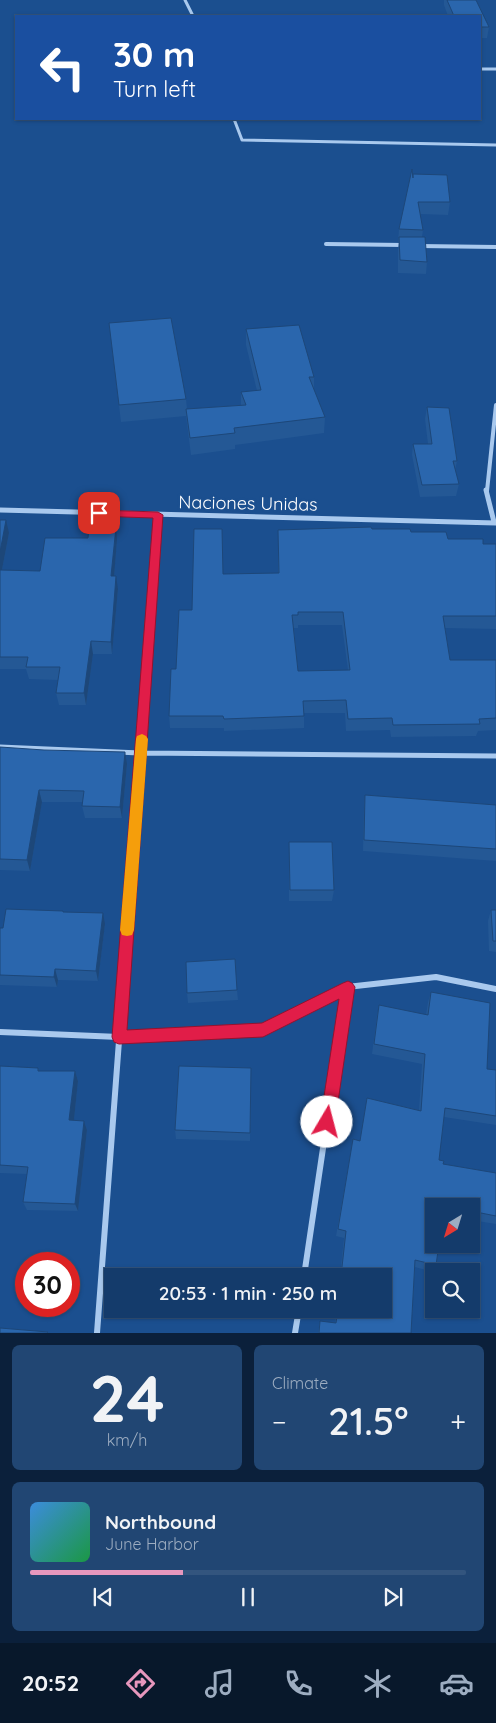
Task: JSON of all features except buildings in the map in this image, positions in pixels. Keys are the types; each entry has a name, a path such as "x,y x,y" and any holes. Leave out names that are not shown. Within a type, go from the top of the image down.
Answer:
{"street":[{"path":"185,0 192,15"},
{"path":"481,69 496,69"},
{"path":"234,120 242,140 496,145"},
{"path":"326,244 406,246"},
{"path":"416,246 496,247"},
{"path":"495,523 486,489 496,405"},
{"name":"Naciones Unidas","path":"0,510 495,523"},
{"path":"97,1333 158,515"},
{"path":"0,747 140,753 496,756"},
{"path":"0,1032 119,1037 263,1030 348,987 436,977 496,989"},
{"path":"305,1268 348,987"},
{"path":"295,1333 298,1318"}],"slow traffic":[{"path":"127,930 142,739"}],"route":[{"path":"99,513 158,515 119,1037 263,1030 348,987 327,1122"}]}
